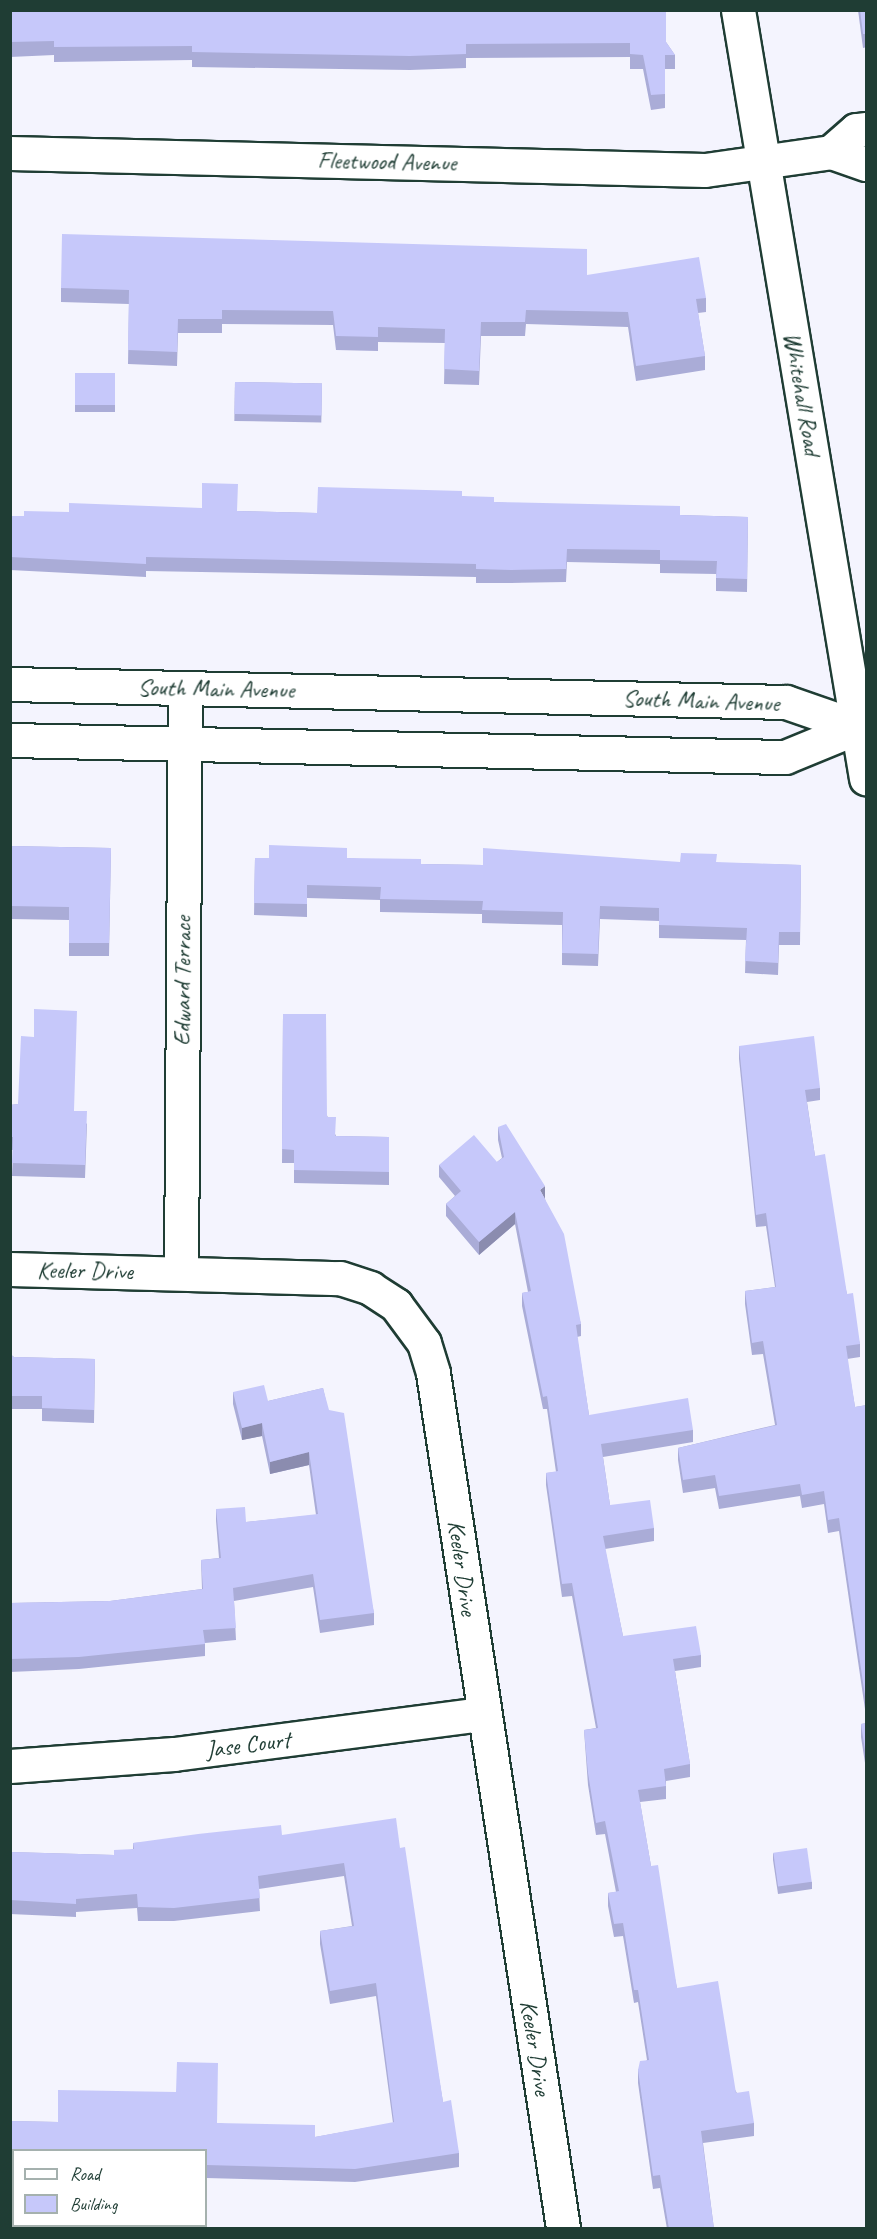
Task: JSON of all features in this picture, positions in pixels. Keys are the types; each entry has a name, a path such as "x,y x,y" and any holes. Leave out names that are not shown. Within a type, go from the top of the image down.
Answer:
{"street":[{"name":"Whitehall Road","path":"738,10 867,778"},
{"path":"831,152 856,130 867,129"},
{"name":"Fleetwood Avenue","path":"10,153 705,170 763,166 831,152"},
{"path":"831,152 867,164"},
{"name":"South Main Avenue","path":"10,684 786,702 858,727"},
{"name":"Edward Terrace","path":"181,1273 185,689"},
{"path":"10,740 785,757 858,727"},
{"name":"Keeler Drive","path":"10,1269 181,1273 355,1282 396,1305 416,1329 433,1373 563,2229"},
{"name":"Jase Court","path":"10,1766 174,1754 484,1714"}],"building":[{"path":"10,10 666,10 666,42 675,55 665,55 665,94 651,95 643,55 630,54 630,43 466,44 466,54 410,56 192,52 192,46 54,47 54,41 10,42"},
{"path":"860,10 867,10 867,34 863,34"},
{"path":"62,234 587,249 587,275 699,257 706,298 696,299 705,356 636,366 628,312 526,310 525,322 481,322 479,371 444,369 445,329 378,327 378,337 336,336 333,311 222,310 222,319 178,319 177,352 128,350 129,290 61,288"},
{"path":"75,373 115,373 115,405 75,405"},
{"path":"235,382 322,384 321,416 234,414"},
{"path":"202,483 238,484 237,511 317,513 318,487 462,491 462,496 494,497 494,502 680,506 680,515 748,517 747,579 716,578 717,561 660,560 660,550 567,549 566,569 511,570 476,569 476,564 146,557 146,564 10,557 10,516 24,516 24,511 69,512 69,503 202,508"},
{"path":"269,845 347,848 347,858 421,859 421,864 483,865 483,848 680,862 681,853 717,854 716,862 801,865 800,932 779,932 778,963 745,961 747,928 659,925 659,908 600,906 598,954 562,953 563,912 482,910 483,901 380,899 381,887 307,885 307,904 254,903 255,858 269,858"},
{"path":"10,846 111,848 109,943 69,943 69,907 10,906"},
{"path":"34,1009 77,1011 74,1111 87,1111 85,1165 12,1163 13,1137 10,1137 10,1105 18,1104 21,1036 34,1037"},
{"path":"283,1014 326,1014 327,1117 336,1117 335,1136 389,1137 389,1172 294,1170 294,1150 282,1149"},
{"path":"814,1036 820,1088 805,1090 815,1156 825,1154 847,1294 853,1293 860,1344 846,1346 855,1407 867,1405 867,1710 839,1518 828,1520 824,1491 802,1495 800,1484 719,1496 715,1475 683,1480 678,1448 777,1425 763,1341 752,1343 745,1291 776,1287 766,1213 756,1215 739,1046"},
{"path":"506,1124 545,1186 540,1190 564,1234 581,1324 576,1325 589,1415 688,1398 693,1430 601,1444 610,1505 650,1500 654,1528 603,1536 623,1636 696,1626 701,1655 673,1659 690,1764 664,1769 666,1786 638,1790 651,1866 658,1865 677,1988 718,1981 736,2093 749,2091 754,2123 701,2131 714,2229 669,2229 660,2175 653,2176 638,2070 640,2061 649,2060 638,1990 634,1990 623,1923 614,1924 608,1893 619,1891 605,1821 596,1823 588,1773 584,1730 598,1728 572,1583 562,1584 546,1473 558,1471 547,1396 543,1397 522,1293 531,1291 515,1212 479,1242 446,1204 461,1191 439,1165 474,1135 497,1162 504,1157 498,1127"},
{"path":"10,1354 14,1357 95,1359 94,1410 42,1408 42,1396 10,1396"},
{"path":"264,1385 268,1401 323,1388 329,1410 344,1413 374,1613 320,1620 313,1574 233,1588 236,1628 203,1630 205,1644 79,1657 10,1659 10,1603 110,1601 203,1589 201,1560 221,1558 216,1509 245,1507 246,1522 318,1514 309,1452 270,1462 262,1423 242,1428 233,1392"},
{"path":"867,1723 867,1764 861,1724"},
{"path":"396,1818 400,1848 405,1847 443,2102 451,2100 459,2153 355,2169 207,2165 207,2149 12,2149 12,2167 10,2167 10,2121 58,2122 58,2090 176,2092 177,2062 218,2063 217,2123 315,2125 315,2137 394,2122 376,1983 330,1991 320,1931 354,1926 344,1863 258,1876 260,1898 174,1908 138,1907 137,1894 76,1899 76,1904 10,1900 10,1852 114,1855 114,1850 134,1849 133,1843 281,1825 282,1835"},
{"path":"807,1848 812,1882 778,1886 773,1853"}]}
